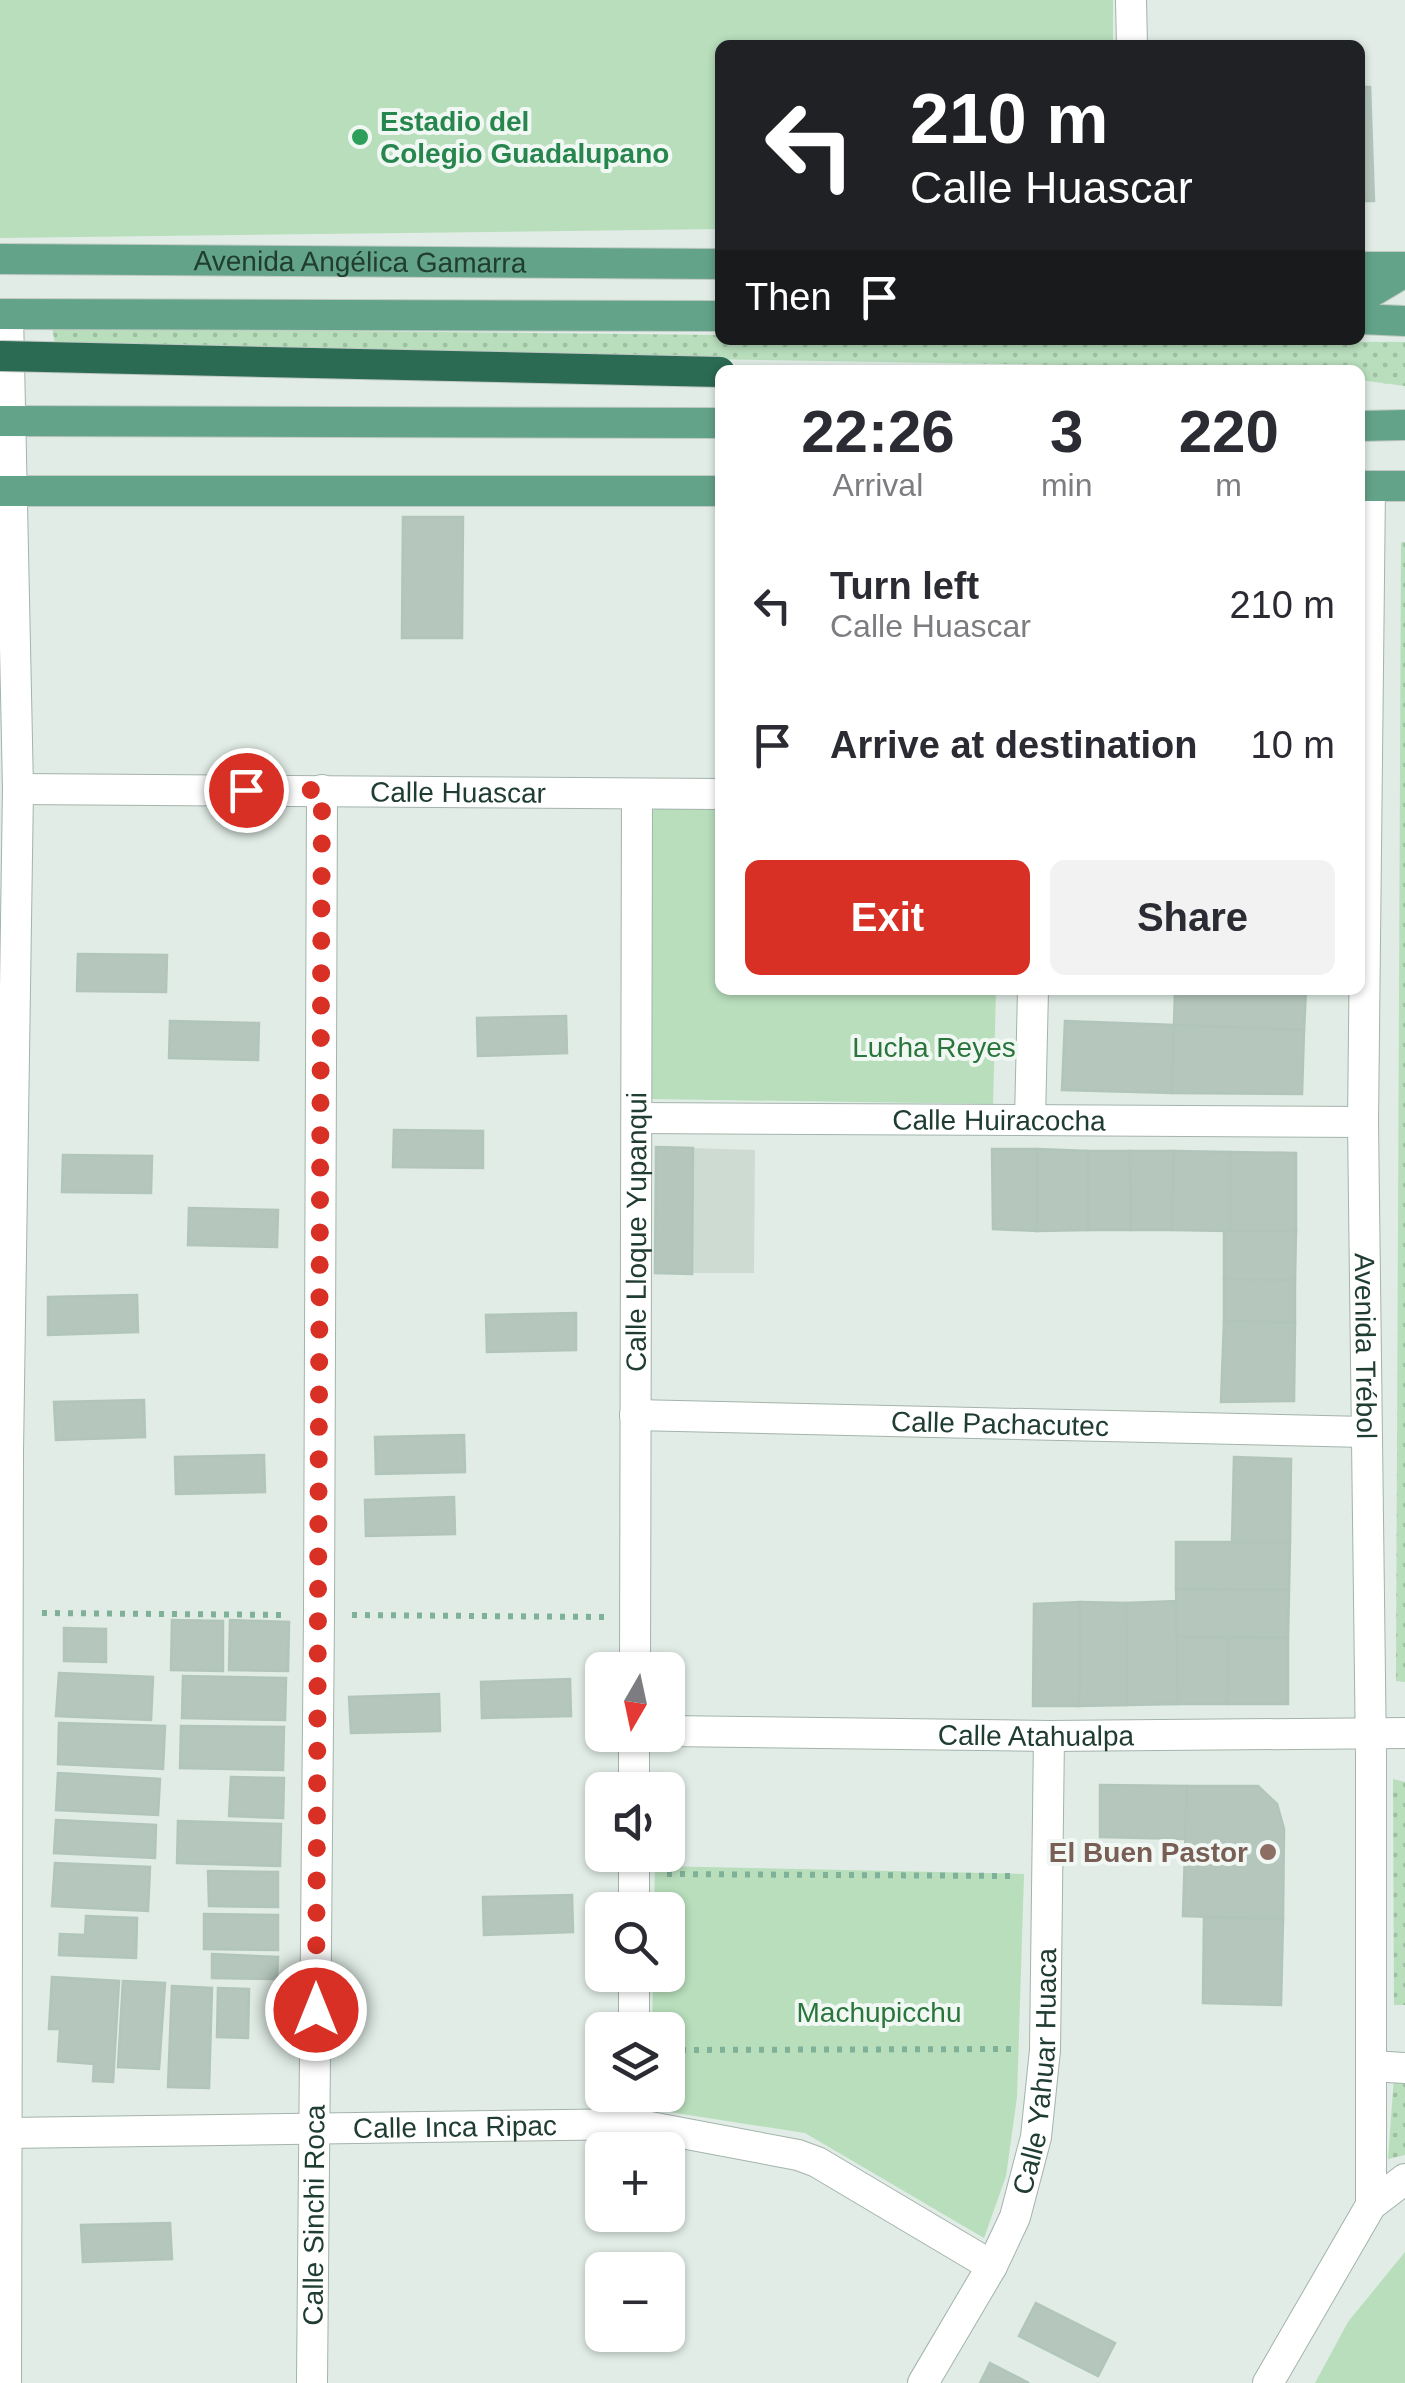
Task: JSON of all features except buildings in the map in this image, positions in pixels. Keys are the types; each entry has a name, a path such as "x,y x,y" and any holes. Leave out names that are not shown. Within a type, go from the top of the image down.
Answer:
{"highway":[{"path":"0,356 715,372"}],"main road":[{"name":"Avenida Angélica Gamarra","path":"0,260 715,264"},
{"path":"1365,267 1405,270"},
{"path":"1365,296 1405,270"},
{"name":"Avenida Angélica Gamarra","path":"4,314 715,316"},
{"path":"1365,320 1405,321"},
{"path":"5,421 715,424"},
{"path":"1365,426 1405,425"},
{"path":"1365,486 1405,486"},
{"path":"5,491 715,491"}],"street":[{"path":"1131,0 1132,40"},
{"path":"4,314 5,491 18,789 4,1452 6,2383"},
{"name":"Calle Huascar","path":"18,789 715,794"},
{"name":"Calle Sinchi Roca","path":"312,2383 322,790"},
{"name":"Calle Lloque Yupanqui","path":"635,1652 636,794"},
{"path":"1030,1120 1033,995"},
{"name":"Avenida Trébol","path":"1363,995 1371,2205"},
{"name":"Calle Huiracocha","path":"636,1118 1363,1122"},
{"name":"Calle Pachacutec","path":"634,1416 1365,1432"},
{"name":"Calle Atahualpa","path":"685,1731 1049,1736 1405,1733"},
{"name":"Calle Yahuar Huaca","path":"923,2383 992,2266 1015,2217 1036,2137 1045,2050 1049,1736"},
{"path":"1372,2066 1405,2068"},
{"name":"Calle Inca Ripac","path":"6,2133 316,2129 601,2112"},
{"name":"Calle Inca Ripac","path":"641,2112 817,2162 992,2266"},
{"path":"1268,2383 1371,2205 1405,2180"}],"path":[{"path":"661,1874 1010,1876"},
{"path":"685,2050 1012,2049"}],"shaded area":[{"path":"656,1147 755,1150 754,1273 655,1273"}],"green space":[{"name":"Estadio del Colegio Guadalupano","path":"0,0 1113,0 1113,40 715,40 715,229 0,238"},
{"path":"52,328 715,335 715,345 1405,342 1405,386 1365,381 1365,365 1064,365 56,348"},
{"path":"1401,542 1405,542 1405,1682 1396,1681"},
{"name":"Lucha Reyes","path":"649,800 715,800 715,995 996,995 993,1104 652,1099"},
{"path":"1393,1779 1405,1782 1405,2005 1394,2005"},
{"name":"Machupicchu","path":"685,1867 1024,1874 1017,2097 1006,2176 984,2238 805,2133 669,2112 685,2112 685,2012 652,2012 653,1992 685,1992 685,1892 654,1892 655,1872 685,1872"},
{"path":"1394,2077 1405,2077 1405,2155 1388,2159"},
{"path":"1405,2252 1405,2383 1315,2383 1348,2322"}],"place":[{"name":"Estadio del Colegio Guadalupano","path":"360,137"},
{"name":"El Buen Pastor","path":"1268,1852"}],"route":[{"path":"246,790 322,790 316,2010"}]}
